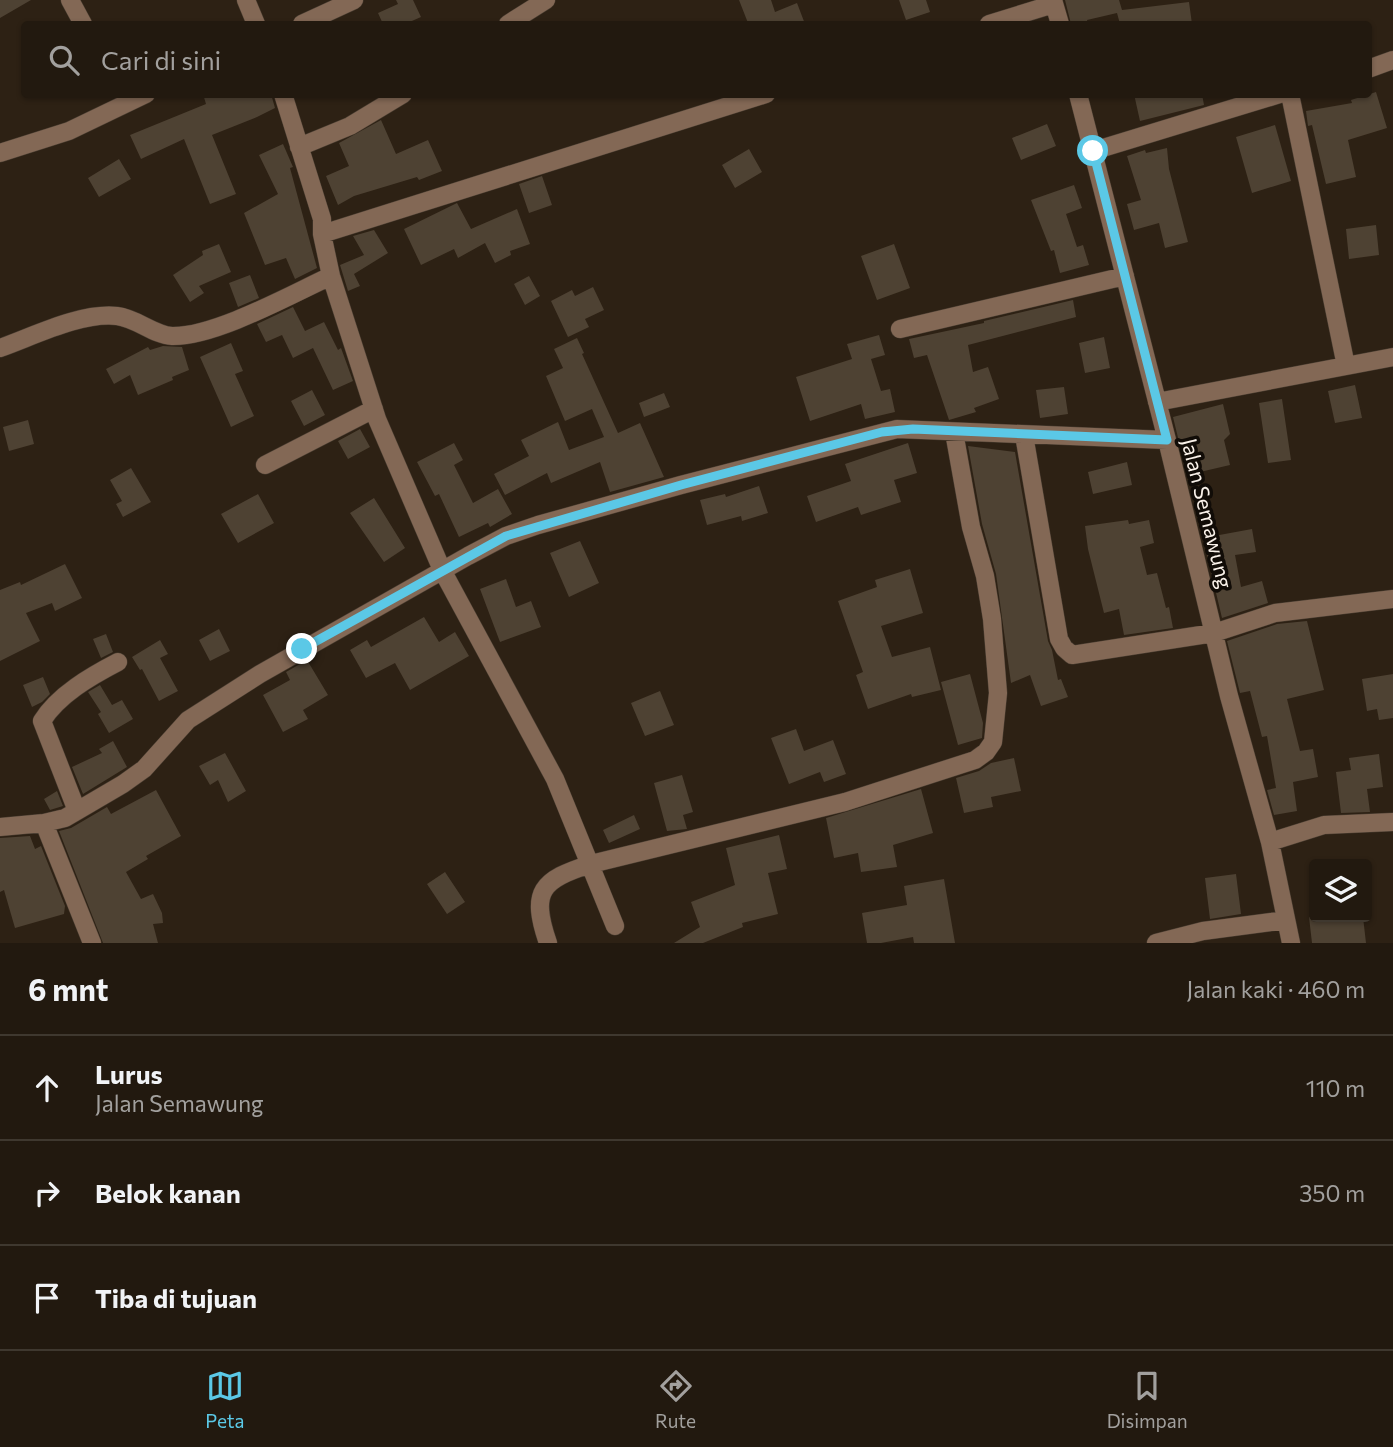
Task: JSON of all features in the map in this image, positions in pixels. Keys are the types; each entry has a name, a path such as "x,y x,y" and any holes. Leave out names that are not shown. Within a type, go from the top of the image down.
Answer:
{"street":[{"path":"70,0 81,21"},
{"path":"246,0 255,21"},
{"path":"308,21 354,0"},
{"path":"513,21 546,0"},
{"path":"998,21 1054,2 1059,21"},
{"path":"1372,68 1393,60"},
{"path":"284,98 322,219 322,234 331,276 374,409 442,570 555,779 615,926"},
{"path":"299,147 351,126 396,98"},
{"path":"322,234 753,98"},
{"name":"Jalan Semawung","path":"1079,98 1214,633 1270,842 1291,943"},
{"path":"1093,151 1267,98"},
{"path":"1291,98 1346,366"},
{"path":"0,153 69,131 120,99"},
{"path":"0,348 93,316 119,316 170,336 196,333 237,320 331,276"},
{"path":"900,329 1125,276"},
{"path":"1157,402 1393,357"},
{"path":"265,466 374,409"},
{"path":"0,827 65,818 144,769 188,720 302,649 506,536 681,485 890,431 913,429 1167,440"},
{"path":"548,943 539,906 543,888 561,875 591,864 845,802 975,760 986,752 993,742 998,693 992,619 985,576 971,527 954,432"},
{"path":"1024,435 1059,639 1064,648 1075,656 1214,633 1275,613 1393,598"},
{"path":"77,811 42,721 56,704 81,684 118,663"},
{"path":"1270,842 1324,825 1393,822"},
{"path":"44,823 92,943"},
{"path":"1156,943 1203,931 1286,919"}],"building":[{"path":"0,0 31,0 0,18"},
{"path":"396,0 413,0 421,17 412,21 382,21 378,13 398,4"},
{"path":"739,0 771,0 775,12 797,3 804,21 747,21"},
{"path":"899,0 926,0 930,12 906,20"},
{"path":"1065,0 1119,0 1122,10 1189,2 1192,21 1119,21 1117,13 1087,21 1070,21"},
{"path":"1376,92 1387,128 1348,140 1356,177 1326,184 1306,111 1352,103 1351,100 1357,98 1372,98 1372,93"},
{"path":"204,98 272,98 275,108 212,135 236,194 210,204 184,139 141,159 130,135 206,104"},
{"path":"1135,98 1203,98 1204,105 1140,121"},
{"path":"381,120 396,154 428,140 442,171 419,180 417,177 354,196 338,205 326,176 349,166 339,143"},
{"path":"1047,124 1056,146 1021,160 1012,138"},
{"path":"1275,125 1291,181 1252,193 1236,137"},
{"path":"283,144 293,167 290,168 317,268 295,279 286,258 265,265 244,213 278,194 259,155"},
{"path":"1167,148 1169,169 1188,242 1165,248 1159,223 1134,230 1127,204 1141,200 1127,156 1145,150 1146,153"},
{"path":"749,149 762,172 735,188 722,165"},
{"path":"119,159 131,179 99,197 88,178"},
{"path":"542,176 552,205 529,213 519,184"},
{"path":"1074,185 1082,208 1066,214 1077,247 1083,245 1089,265 1060,273 1054,250 1051,251 1031,200"},
{"path":"457,203 471,229 517,209 530,244 510,251 511,255 495,263 485,243 458,258 454,249 421,265 404,229"},
{"path":"1376,225 1379,255 1349,259 1346,229"},
{"path":"374,230 388,253 354,274 360,286 348,291 340,265 364,255 353,236"},
{"path":"219,244 231,272 199,286 204,293 190,302 173,275 203,255 202,251"},
{"path":"894,244 910,288 877,300 861,256"},
{"path":"250,275 259,298 238,307 229,283"},
{"path":"529,276 540,296 525,305 514,284"},
{"path":"593,287 604,310 585,319 589,327 568,337 551,301 572,290 575,296"},
{"path":"1073,300 1076,317 968,345 973,372 988,367 999,399 974,408 976,412 949,420 927,355 914,358 909,339"},
{"path":"293,307 305,331 324,322 338,350 341,348 353,381 333,390 313,348 293,358 282,335 266,342 257,324"},
{"path":"879,335 885,355 871,359 881,391 890,389 895,412 865,419 861,404 810,421 796,377 852,359 847,344"},
{"path":"1104,337 1110,368 1085,373 1079,343"},
{"path":"577,338 618,433 640,423 664,477 610,492 600,462 551,483 547,473 505,495 494,474 529,456 521,440 558,422 569,450 604,437 592,409 565,421 546,376 563,368 554,349"},
{"path":"231,343 243,371 235,374 254,416 231,427 200,357"},
{"path":"163,346 182,347 189,370 138,395 130,375 114,384 106,369 148,347 150,350"},
{"path":"1355,385 1362,418 1335,423 1328,391"},
{"path":"1064,387 1068,414 1040,418 1036,390"},
{"path":"312,390 325,415 304,426 291,401"},
{"path":"664,393 670,407 644,417 639,403"},
{"path":"1282,399 1291,460 1268,463 1259,403"},
{"path":"1223,404 1230,434 1224,440 1230,465 1200,472 1202,480 1189,483 1173,417"},
{"path":"28,420 34,444 9,451 3,427"},
{"path":"360,429 370,447 348,459 338,441"},
{"path":"454,443 463,460 454,465 473,503 498,489 512,514 490,527 488,523 459,537 439,494 435,496 417,462"},
{"path":"908,443 917,473 894,480 901,502 861,515 858,507 816,522 807,496 851,481 845,464"},
{"path":"968,446 1015,452 1048,641 1058,680 1061,679 1068,697 1041,706 1030,675 1011,683 996,574 982,524"},
{"path":"1127,462 1132,485 1093,494 1088,472"},
{"path":"131,468 151,502 123,517 116,504 122,501 110,480"},
{"path":"759,486 768,513 742,521 741,516 707,525 700,500 725,494 726,497"},
{"path":"258,494 274,523 238,543 221,514"},
{"path":"374,498 405,548 384,562 350,513"},
{"path":"1128,520 1129,524 1149,520 1154,543 1140,547 1147,575 1157,573 1173,628 1124,635 1119,609 1104,613 1085,526"},
{"path":"1252,529 1256,552 1235,555 1241,587 1262,581 1268,603 1222,618 1203,538"},
{"path":"580,541 599,583 569,597 550,553"},
{"path":"65,564 82,598 55,611 52,603 26,613 40,641 0,661 0,590 20,582 21,585"},
{"path":"910,569 923,613 881,626 892,657 930,647 941,690 912,697 911,694 868,709 856,675 863,672 838,601 877,587 875,580"},
{"path":"506,579 516,607 531,601 541,627 500,642 480,589"},
{"path":"424,617 439,642 455,632 469,656 410,690 395,663 366,678 350,650 367,640 371,647"},
{"path":"1307,621 1324,690 1287,699 1300,751 1313,749 1318,777 1293,782 1297,811 1274,815 1267,790 1276,788 1267,736 1262,737 1250,691 1240,693 1227,641 1277,624"},
{"path":"219,629 230,651 210,661 199,640"},
{"path":"106,634 113,652 101,658 93,639"},
{"path":"160,640 168,654 160,658 178,691 159,701 142,669 140,670 132,657"},
{"path":"307,660 328,695 303,710 308,719 283,732 263,695 290,680 286,672"},
{"path":"970,674 983,723 982,738 958,745 941,682"},
{"path":"1393,674 1393,718 1379,720 1377,709 1367,711 1362,679"},
{"path":"43,677 50,694 32,707 23,685"},
{"path":"100,685 112,705 122,700 133,719 109,733 98,714 101,712 88,692"},
{"path":"660,691 674,725 645,736 631,703"},
{"path":"796,729 804,751 833,740 846,774 824,782 820,772 789,784 771,738"},
{"path":"113,741 127,767 83,794 72,767 102,753 99,749"},
{"path":"225,753 246,791 228,802 218,780 210,785 199,766"},
{"path":"1379,754 1383,787 1367,789 1370,812 1341,813 1336,772 1351,770 1349,758"},
{"path":"1014,758 1021,791 991,797 993,807 964,813 956,778 979,771 991,763"},
{"path":"682,775 693,812 683,815 687,829 667,831 654,783"},
{"path":"921,789 933,833 893,845 897,867 861,872 858,853 834,858 826,818"},
{"path":"156,790 181,836 146,856 148,859 126,872 141,899 153,894 162,913 163,923 153,924 158,943 103,943 59,831 71,828 107,807 111,814"},
{"path":"57,791 63,806 50,810 44,799"},
{"path":"634,815 640,829 609,843 603,830"},
{"path":"779,835 787,869 768,873 778,914 742,923 743,927 703,943 674,943 700,927 691,902 735,885 726,848"},
{"path":"30,836 35,849 41,846 65,906 64,914 15,928 4,890 0,892 0,838"},
{"path":"445,872 465,902 447,914 427,884"},
{"path":"1236,874 1241,914 1210,919 1205,878"},
{"path":"944,879 955,943 914,943 913,937 867,943 862,913 907,905 904,886"},
{"path":"1310,922 1364,922 1366,943 1312,943"}],"route":[{"path":"302,649 506,536 574,514 882,432 913,429 1167,440 1093,151"}]}
